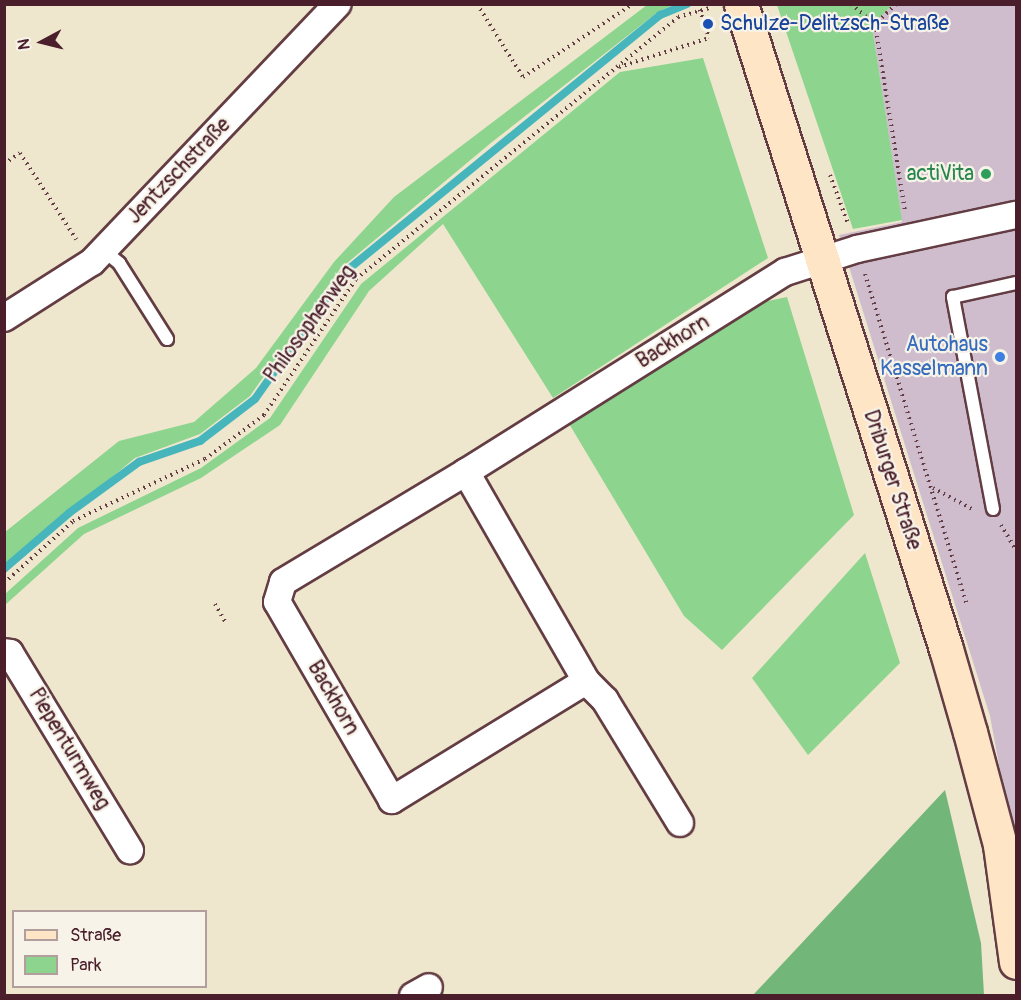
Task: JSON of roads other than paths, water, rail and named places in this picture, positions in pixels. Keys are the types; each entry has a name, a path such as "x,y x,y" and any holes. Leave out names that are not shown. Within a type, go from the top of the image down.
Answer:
{"main road":[{"name":"Driburger Straße","path":"735,10 822,258 970,732 1000,845 1017,962"}],"street":[{"name":"Jentzschstraße","path":"4,318 97,256 338,4"},
{"path":"822,258 1017,215"},
{"name":"Backhorn","path":"586,681 392,800 277,602 283,582 466,472 785,272 822,258"},
{"path":"466,472 586,681 605,700 680,824"},
{"name":"Piepenturmweg","path":"4,652 10,653 130,850"}],"lane":[{"path":"97,256 118,263 150,308 167,339"},
{"path":"993,509 953,297 1017,283"}],"waterway":[{"path":"4,569 69,513 139,462 200,441 255,399 345,272 660,15 687,4"}],"place":[{"name":"Schulze-Delitzsch-Straße","path":"708,24"},
{"name":"actiVita","path":"986,174"},
{"name":"Autohaus Kasselmann","path":"1000,357"}]}
